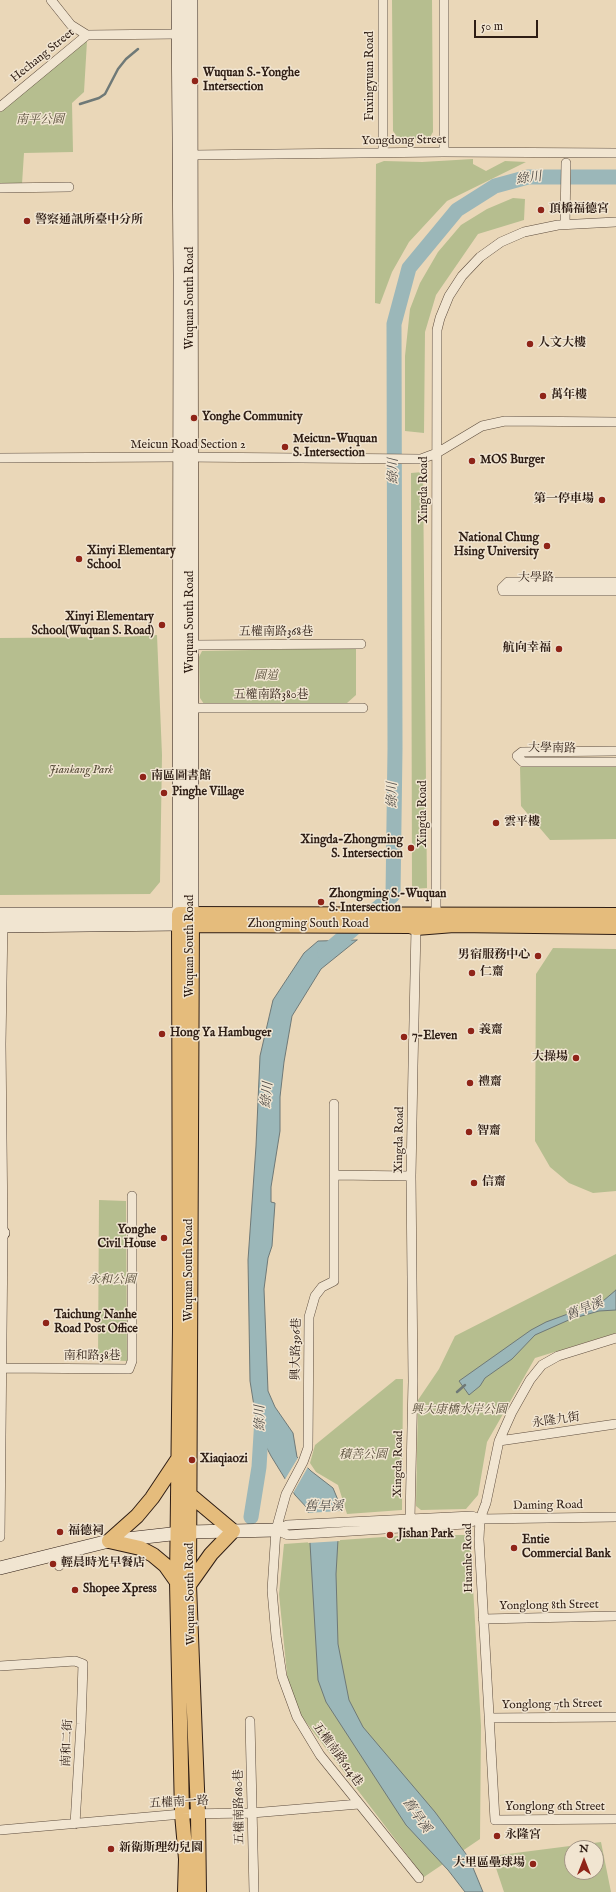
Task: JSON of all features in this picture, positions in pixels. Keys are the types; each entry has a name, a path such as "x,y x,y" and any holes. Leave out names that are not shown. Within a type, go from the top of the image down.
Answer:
{"main road":[{"name":"Wuquan South Road","path":"178,0 186,457 191,645 185,708"},
{"name":"Wuquan South Road","path":"183,1532 189,1494 185,708 186,457 192,155 191,0"},
{"path":"436,913 456,909 616,907"},
{"name":"Zhongming South Road","path":"1,920 185,920 363,915 412,923 436,913 616,914"},
{"name":"Wuquan South Road","path":"185,920 178,1459 183,1532 182,1814 186,1859 185,1892"},
{"name":"Zhongming South Road","path":"185,920 328,925 412,923 616,927"},
{"path":"412,923 486,933 616,933"},
{"path":"109,1541 137,1516 152,1498 178,1459"},
{"path":"189,1494 233,1531"},
{"path":"0,1568 58,1560 109,1541 183,1532 283,1530"},
{"path":"109,1541 140,1548 153,1555 183,1584 233,1531"},
{"name":"Wuquan South Road","path":"183,1584 198,1814 199,1892"}],"street":[{"path":"51,0 71,25 87,35"},
{"name":"Fuxingyuan Road","path":"383,0 383,152"},
{"path":"444,0 444,152"},
{"name":"Hechang Street","path":"0,107 87,35 178,34"},
{"name":"Yongdong Street","path":"192,155 383,152 616,153"},
{"path":"565,224 566,163"},
{"path":"0,188 70,187"},
{"name":"Xingda Road","path":"436,913 437,330 449,296 470,266 501,242 524,232 565,224 616,222"},
{"path":"437,453 482,426 505,421 616,422"},
{"name":"Meicun Road Section 2","path":"0,458 186,457 421,459 437,453"},
{"name":"大學路","path":"616,582 508,582 502,588 504,591 616,591"},
{"name":"五權南路368巷","path":"191,645 361,644"},
{"name":"五權南路380巷","path":"185,708 363,708"},
{"name":"大學南路","path":"616,751 522,752 517,756 523,762 616,762"},
{"path":"0,1537 2,1368 1,920"},
{"name":"Xingda Road","path":"410,1519 413,1381 411,1176 412,923"},
{"name":"興大路396巷","path":"303,1462 308,1448 309,1428 309,1317 315,1296 322,1286 334,1281 334,1104"},
{"path":"334,1175 411,1176"},
{"name":"南和路38巷","path":"2,1368 129,1369 132,1361 132,1196"},
{"name":"Huanhe Road","path":"495,1820 479,1539 480,1519 486,1503 499,1441 518,1400 542,1365 558,1356 616,1338"},
{"name":"永隆九街","path":"499,1441 616,1424"},
{"name":"五權南路614巷","path":"303,1462 286,1494 283,1530 272,1590 282,1676 297,1717 320,1755 419,1878"},
{"name":"Daming Road","path":"349,1527 410,1519 472,1516 480,1519"},
{"name":"Daming Road","path":"349,1527 464,1524 480,1519 616,1517"},
{"path":"283,1530 349,1527"},
{"name":"Yonglong 8th Street","path":"483,1620 616,1616"},
{"name":"南和二街","path":"0,1666 75,1661 83,1664 75,1824"},
{"name":"Yonglong 7th Street","path":"489,1718 616,1716"},
{"name":"五權南路680巷","path":"250,1722 254,1892"},
{"name":"五權南一路","path":"0,1830 182,1814 252,1812 359,1804"},
{"name":"Yonglong 6th Street","path":"495,1820 616,1819"}],"green space":[{"path":"392,0 432,0 433,132 430,137 423,139 398,138 393,131"},
{"name":"南平公園","path":"87,41 84,92 72,103 73,152 24,153 22,184 0,184 0,112"},
{"path":"473,159 473,164 486,171 505,161 526,162 447,201 409,242 392,272 380,304 375,303 376,164 384,161 422,162"},
{"path":"513,198 525,199 524,220 478,234 436,295 425,332 424,433 405,431 405,356 410,309 420,283 438,252 461,225 487,209"},
{"path":"423,472 427,888 412,889 411,473"},
{"name":"Jiankang Park","path":"157,635 162,755 160,882 150,894 0,895 0,638 125,637"},
{"name":"園道","path":"356,648 356,695 347,703 204,704 200,698 199,657 202,651"},
{"path":"616,766 616,839 550,840 521,806 520,767"},
{"name":"大操場","path":"553,948 616,949 616,1191 593,1193 569,1183 550,1167 535,1141 536,974"},
{"name":"永和公園","path":"99,1200 126,1201 127,1361 98,1360"},
{"name":"興大康橋水岸公園","path":"616,1254 616,1333 535,1358 487,1442 478,1495 466,1509 421,1510 416,1506 418,1400 439,1369 455,1336"},
{"name":"積善公園","path":"396,1379 403,1379 402,1510 347,1514 338,1485 316,1472 310,1463 315,1445"},
{"path":"412,1535 470,1535 481,1726 480,1839 424,1877 302,1717 288,1684 279,1594 284,1544"},
{"name":"大里區壘球場","path":"564,1847 564,1880 604,1880 604,1857 611,1892 504,1892 492,1856"}],"water":[{"path":"357,940 321,969 292,1016 280,1097 280,1131 271,1187 271,1202 275,1203 272,1246 268,1258 264,1289 268,1391 275,1407 293,1433 297,1457 311,1471 333,1488 340,1505 336,1574 338,1644 349,1700 363,1727 435,1812 469,1858 483,1892 465,1892 448,1870 406,1825 326,1702 318,1680 308,1509 295,1495 271,1456 258,1431 250,1381 248,1260 256,1146 260,1056 273,1000 304,953 318,941"},
{"name":"舊旱溪","path":"616,1290 616,1310 599,1311 571,1319 535,1335 512,1359 485,1378 480,1386 469,1395 459,1381 531,1330 546,1322 603,1301"}],"pier":[{"path":"299,1456 308,1467 292,1495 284,1481"},
{"path":"340,1511 340,1541 308,1543 306,1513"}],"waterway":[{"path":"80,104 99,98 105,94 118,69 126,59 138,49"},
{"name":"綠川","path":"325,953 393,895 395,749 394,324 409,268 457,210 495,186 528,177 616,177"},
{"name":"舊旱溪","path":"457,1392 465,1385"},
{"name":"綠川","path":"251,1517 259,1467 262,1418"}],"place":[{"name":"Wuquan S.-Yonghe Intersection","path":"195,81"},
{"name":"頂橋福德宮","path":"541,210"},
{"name":"警察通訊所臺中分所","path":"27,221"},
{"name":"人文大樓","path":"530,344"},
{"name":"萬年樓","path":"543,396"},
{"name":"Yonghe Community","path":"194,418"},
{"name":"Meicun-Wuquan S. Intersection","path":"285,447"},
{"name":"MOS Burger","path":"472,461"},
{"name":"第一停車場","path":"602,500"},
{"name":"National Chung Hsing University","path":"547,546"},
{"name":"Xinyi Elementary School","path":"79,559"},
{"name":"Xinyi Elementary School(Wuquan S. Road)","path":"162,625"},
{"name":"航向幸福","path":"559,649"},
{"name":"南區圖書館","path":"143,777"},
{"name":"Pinghe Village","path":"164,793"},
{"name":"雲平樓","path":"496,823"},
{"name":"Xingda-Zhongming S. Intersection","path":"411,848"},
{"name":"Zhongming S.-Wuquan S. Intersection","path":"321,902"},
{"name":"男宿服務中心","path":"538,956"},
{"name":"仁齋","path":"472,973"},
{"name":"義齋","path":"471,1031"},
{"name":"Hong Ya Hambuger","path":"162,1034"},
{"name":"7-Eleven","path":"404,1037"},
{"name":"大操場","path":"576,1058"},
{"name":"禮齋","path":"470,1083"},
{"name":"智齋","path":"469,1132"},
{"name":"信齋","path":"474,1183"},
{"name":"Yonghe Civil House","path":"164,1238"},
{"name":"Taichung Nanhe Road Post Office","path":"46,1323"},
{"name":"Xiaqiaozi","path":"192,1460"},
{"name":"福德祠","path":"60,1532"},
{"name":"Jishan Park","path":"390,1535"},
{"name":"Entie Commercial Bank","path":"514,1548"},
{"name":"輕晨時光早餐店","path":"53,1564"},
{"name":"Shopee Xpress","path":"75,1590"},
{"name":"永隆宮","path":"497,1836"},
{"name":"新衛斯理幼兒園","path":"111,1849"},
{"name":"大里區壘球場","path":"533,1864"}]}
